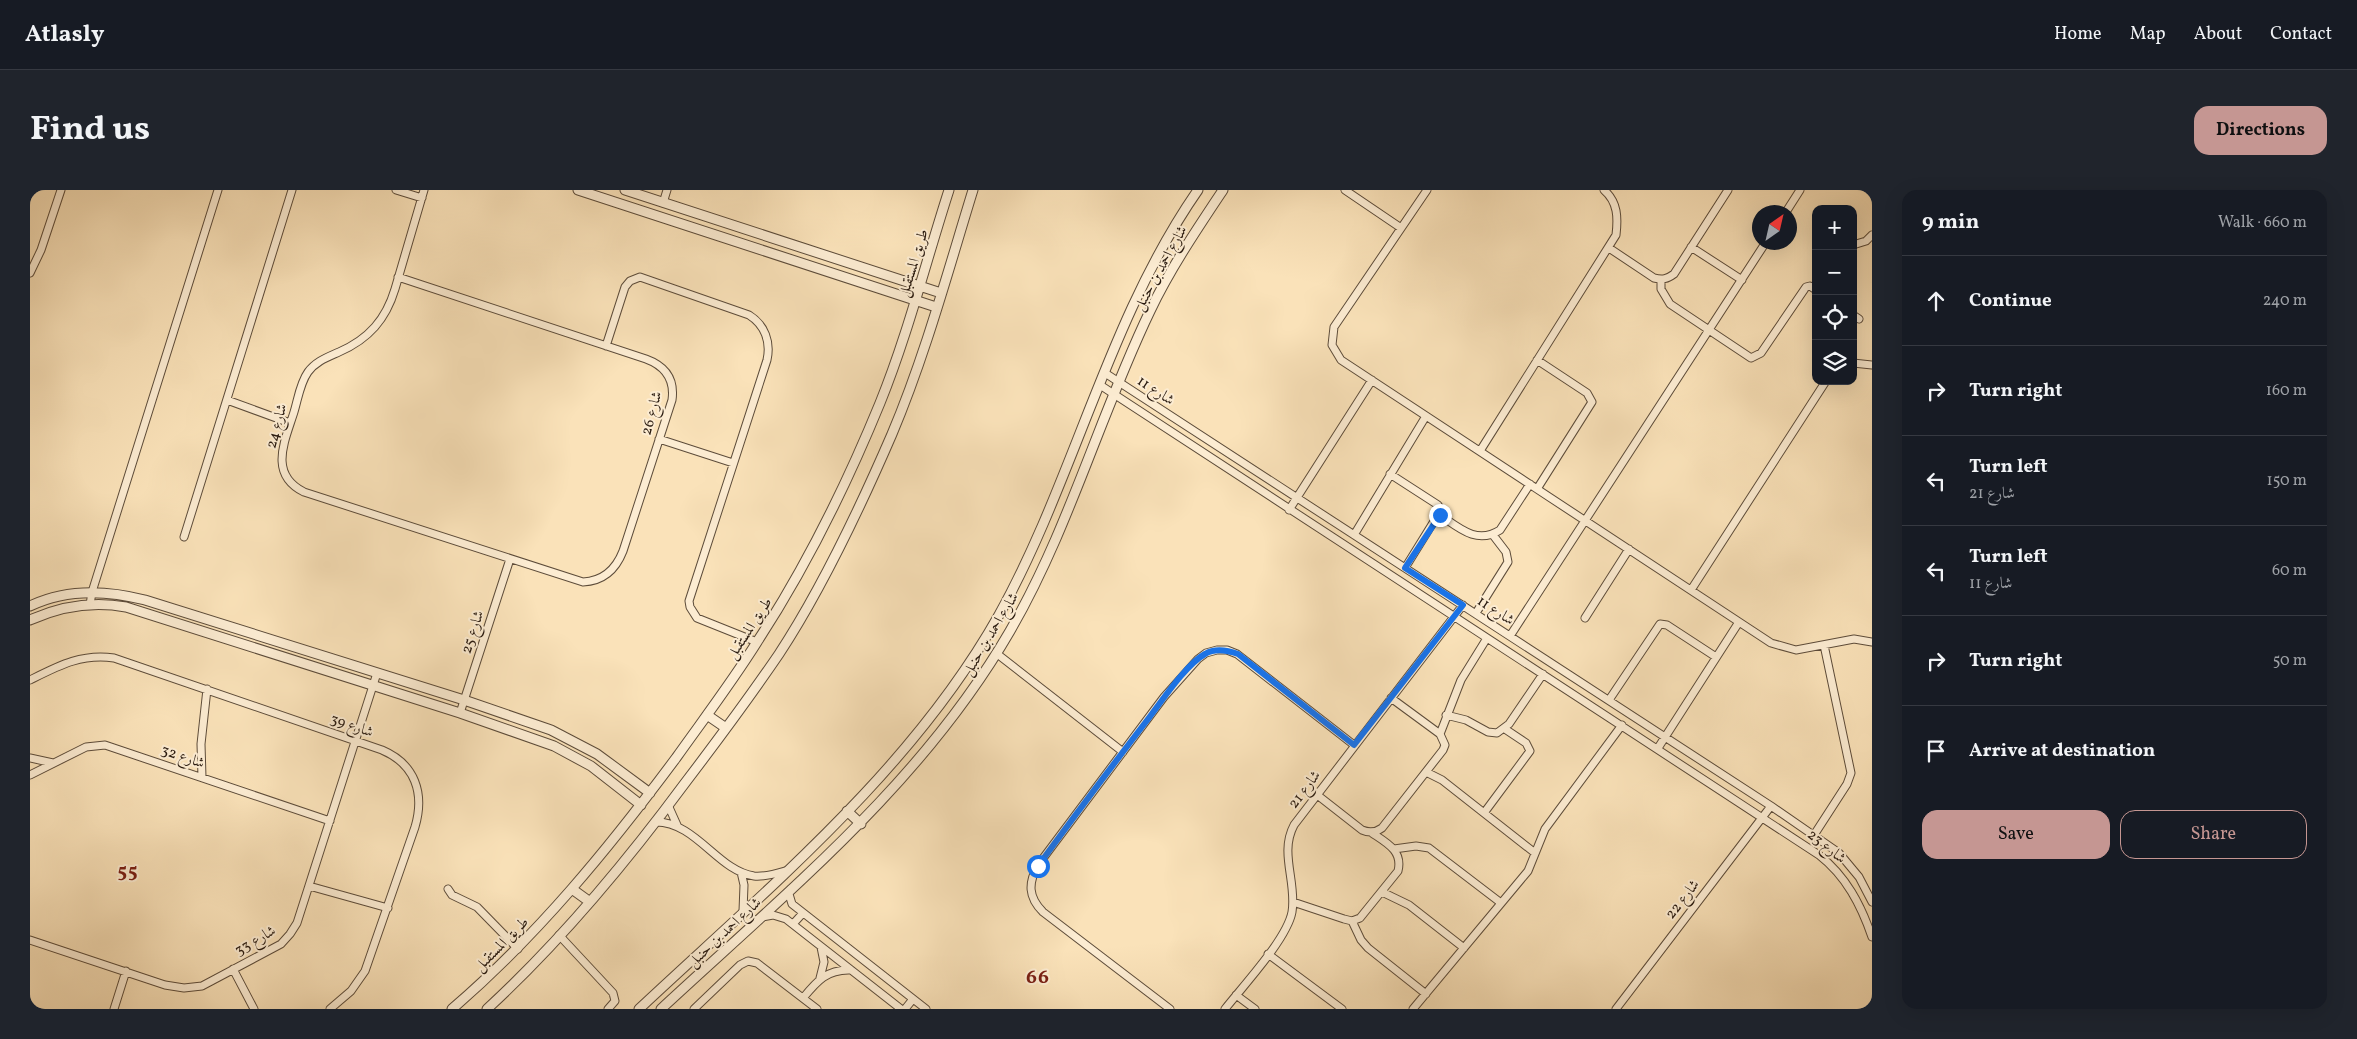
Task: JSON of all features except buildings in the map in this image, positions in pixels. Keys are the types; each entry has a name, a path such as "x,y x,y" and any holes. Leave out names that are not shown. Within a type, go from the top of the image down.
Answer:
{"street":[{"path":"30,273 41,250 61,190"},
{"path":"90,605 92,592 218,190"},
{"path":"184,537 292,190"},
{"path":"396,190 422,198"},
{"name":"شارع 24","path":"424,190 391,303 376,328 353,346 325,358 308,372 290,423 281,460 287,478 299,490 510,559"},
{"path":"578,190 936,307"},
{"path":"624,190 941,293"},
{"path":"663,203 667,190"},
{"name":"طريق المستقبل","path":"452,1009 518,948 572,889 650,793 757,642 810,552 849,474 893,369 950,190"},
{"path":"487,1009 515,983 590,902 656,822 780,652 832,558 892,433 941,293 973,190"},
{"name":"شارع احمد بن حنبل","path":"642,1008 847,811 890,766 929,719 965,669 998,617 1027,562 1052,506 1129,314 1157,257 1198,190"},
{"name":"شارع احمد بن حنبل","path":"661,1009 861,824 933,743 996,653 1033,588 1055,544 1114,394 1150,310 1197,229 1223,190"},
{"path":"1346,190 1401,228"},
{"path":"1427,190 1334,328 1331,336 1332,345 1341,360 1771,643 1783,648 1796,650 1854,639 1872,642"},
{"path":"1480,451 1616,235 1618,220 1615,205 1604,190"},
{"path":"1609,248 1654,278 1661,280 1668,278 1674,274 1728,190"},
{"path":"1790,205 1800,190"},
{"path":"635,208 638,194"},
{"path":"1857,244 1866,241 1872,235"},
{"path":"1691,247 1742,280"},
{"path":"1510,636 1761,250"},
{"name":"شارع 26","path":"398,277 652,361 659,365 669,377 673,392 672,400 624,551 616,566 610,572 594,580 583,582 510,559"},
{"path":"606,346 625,287 630,281 637,278 646,278 739,311 756,319 766,335 768,354 692,592 690,607 697,618 757,642"},
{"path":"1661,280 1664,297 1670,304 1745,356 1756,357 1761,354 1804,290 1810,286 1812,287"},
{"path":"1537,360 1586,393 1592,402 1538,489"},
{"path":"1857,363 1872,365"},
{"name":"شارع 11","path":"1105,374 1771,806"},
{"path":"1289,510 1372,380"},
{"name":"شارع 11","path":"1100,385 1289,510 1762,816"},
{"path":"1691,590 1823,385"},
{"path":"227,400 290,423"},
{"path":"1139,411 1141,404 1146,400"},
{"path":"1354,535 1426,416"},
{"path":"659,440 733,463"},
{"path":"1390,474 1438,505 1441,510 1440,515 1405,568"},
{"path":"1440,515 1476,536 1493,535 1500,530 1530,484"},
{"path":"1476,613 1508,562 1506,552 1493,535"},
{"path":"1585,618 1629,549"},
{"name":"شارع 25","path":"460,713 510,559"},
{"path":"30,606 54,597 92,592 120,594 145,600 464,700 567,737 626,773 650,793"},
{"path":"30,620 66,608 111,604 126,608 460,713 568,753 591,766 641,805"},
{"name":"شارع 21","path":"1225,1009 1288,926 1293,902 1287,844 1294,826 1316,794 1463,605"},
{"path":"1658,748 1739,622"},
{"path":"1610,700 1660,624 1667,625 1716,657"},
{"path":"1440,734 1461,680 1487,638"},
{"path":"1814,836 1847,784 1851,773 1824,645"},
{"path":"1170,1009 1043,912 1034,903 1030,892 1031,878 1038,866 1164,697 1198,659 1206,653 1227,650 1238,654 1354,745"},
{"path":"996,653 1123,752"},
{"name":"شارع 39","path":"30,680 72,660 106,656 123,660 389,753 400,760 413,776 418,789 420,803 418,817 365,971 351,991 330,1009"},
{"name":"شارع 33","path":"30,940 126,971 165,986 184,988 202,986 286,939 297,923 377,673"},
{"path":"1446,715 1466,720 1488,732 1497,733 1505,729 1544,674"},
{"path":"202,777 201,744 207,689"},
{"path":"1372,833 1382,828 1443,750 1444,739 1440,734 1391,698"},
{"path":"707,715 726,728"},
{"path":"1413,1009 1528,871 1539,841 1552,818 1622,725"},
{"path":"1484,813 1530,751 1526,743 1505,729"},
{"name":"شارع 32","path":"30,775 86,747 98,744 111,746 330,820"},
{"path":"30,758 54,763"},
{"path":"1426,772 1442,780 1535,853"},
{"path":"1293,902 1352,921 1360,918 1398,871 1398,856 1394,849 1372,833 1362,830 1316,794"},
{"path":"668,806 677,825"},
{"name":"شارع 23","path":"1771,806 1839,854 1850,864 1872,902"},
{"name":"شارع 22","path":"1616,1009 1771,806"},
{"path":"847,811 861,824"},
{"name":"شارع 23","path":"1762,816 1819,855 1840,874 1860,908 1872,937"},
{"path":"656,822 677,825 741,872 758,876 785,871"},
{"path":"1394,849 1416,846 1428,848 1501,903"},
{"path":"741,872 744,885 743,911"},
{"path":"309,886 388,908"},
{"path":"448,889 452,895 471,902 483,911 518,948"},
{"path":"572,889 590,902"},
{"path":"790,889 792,904 926,1009"},
{"path":"1382,892 1409,905 1464,948"},
{"path":"793,924 803,912"},
{"path":"759,918 780,916 793,924 901,1009"},
{"path":"1352,921 1358,936 1368,948 1426,994"},
{"path":"559,935 614,993 615,1001 608,1009"},
{"path":"820,978 824,962 821,946"},
{"path":"1268,954 1342,1009"},
{"path":"694,1009 740,965 748,961 757,963 817,1009"},
{"path":"233,969 254,1009"},
{"path":"803,998 820,978 838,970 852,970"},
{"path":"114,1009 126,971"},
{"path":"1236,994 1255,1009"},
{"path":"905,1009 913,999"}],"district":[{"name":"55","path":"128,870"},
{"name":"66","path":"1038,976"}],"route":[{"path":"1038,866 1164,697 1198,659 1206,653 1227,650 1238,654 1354,745 1463,605 1405,568 1440,515"}]}
